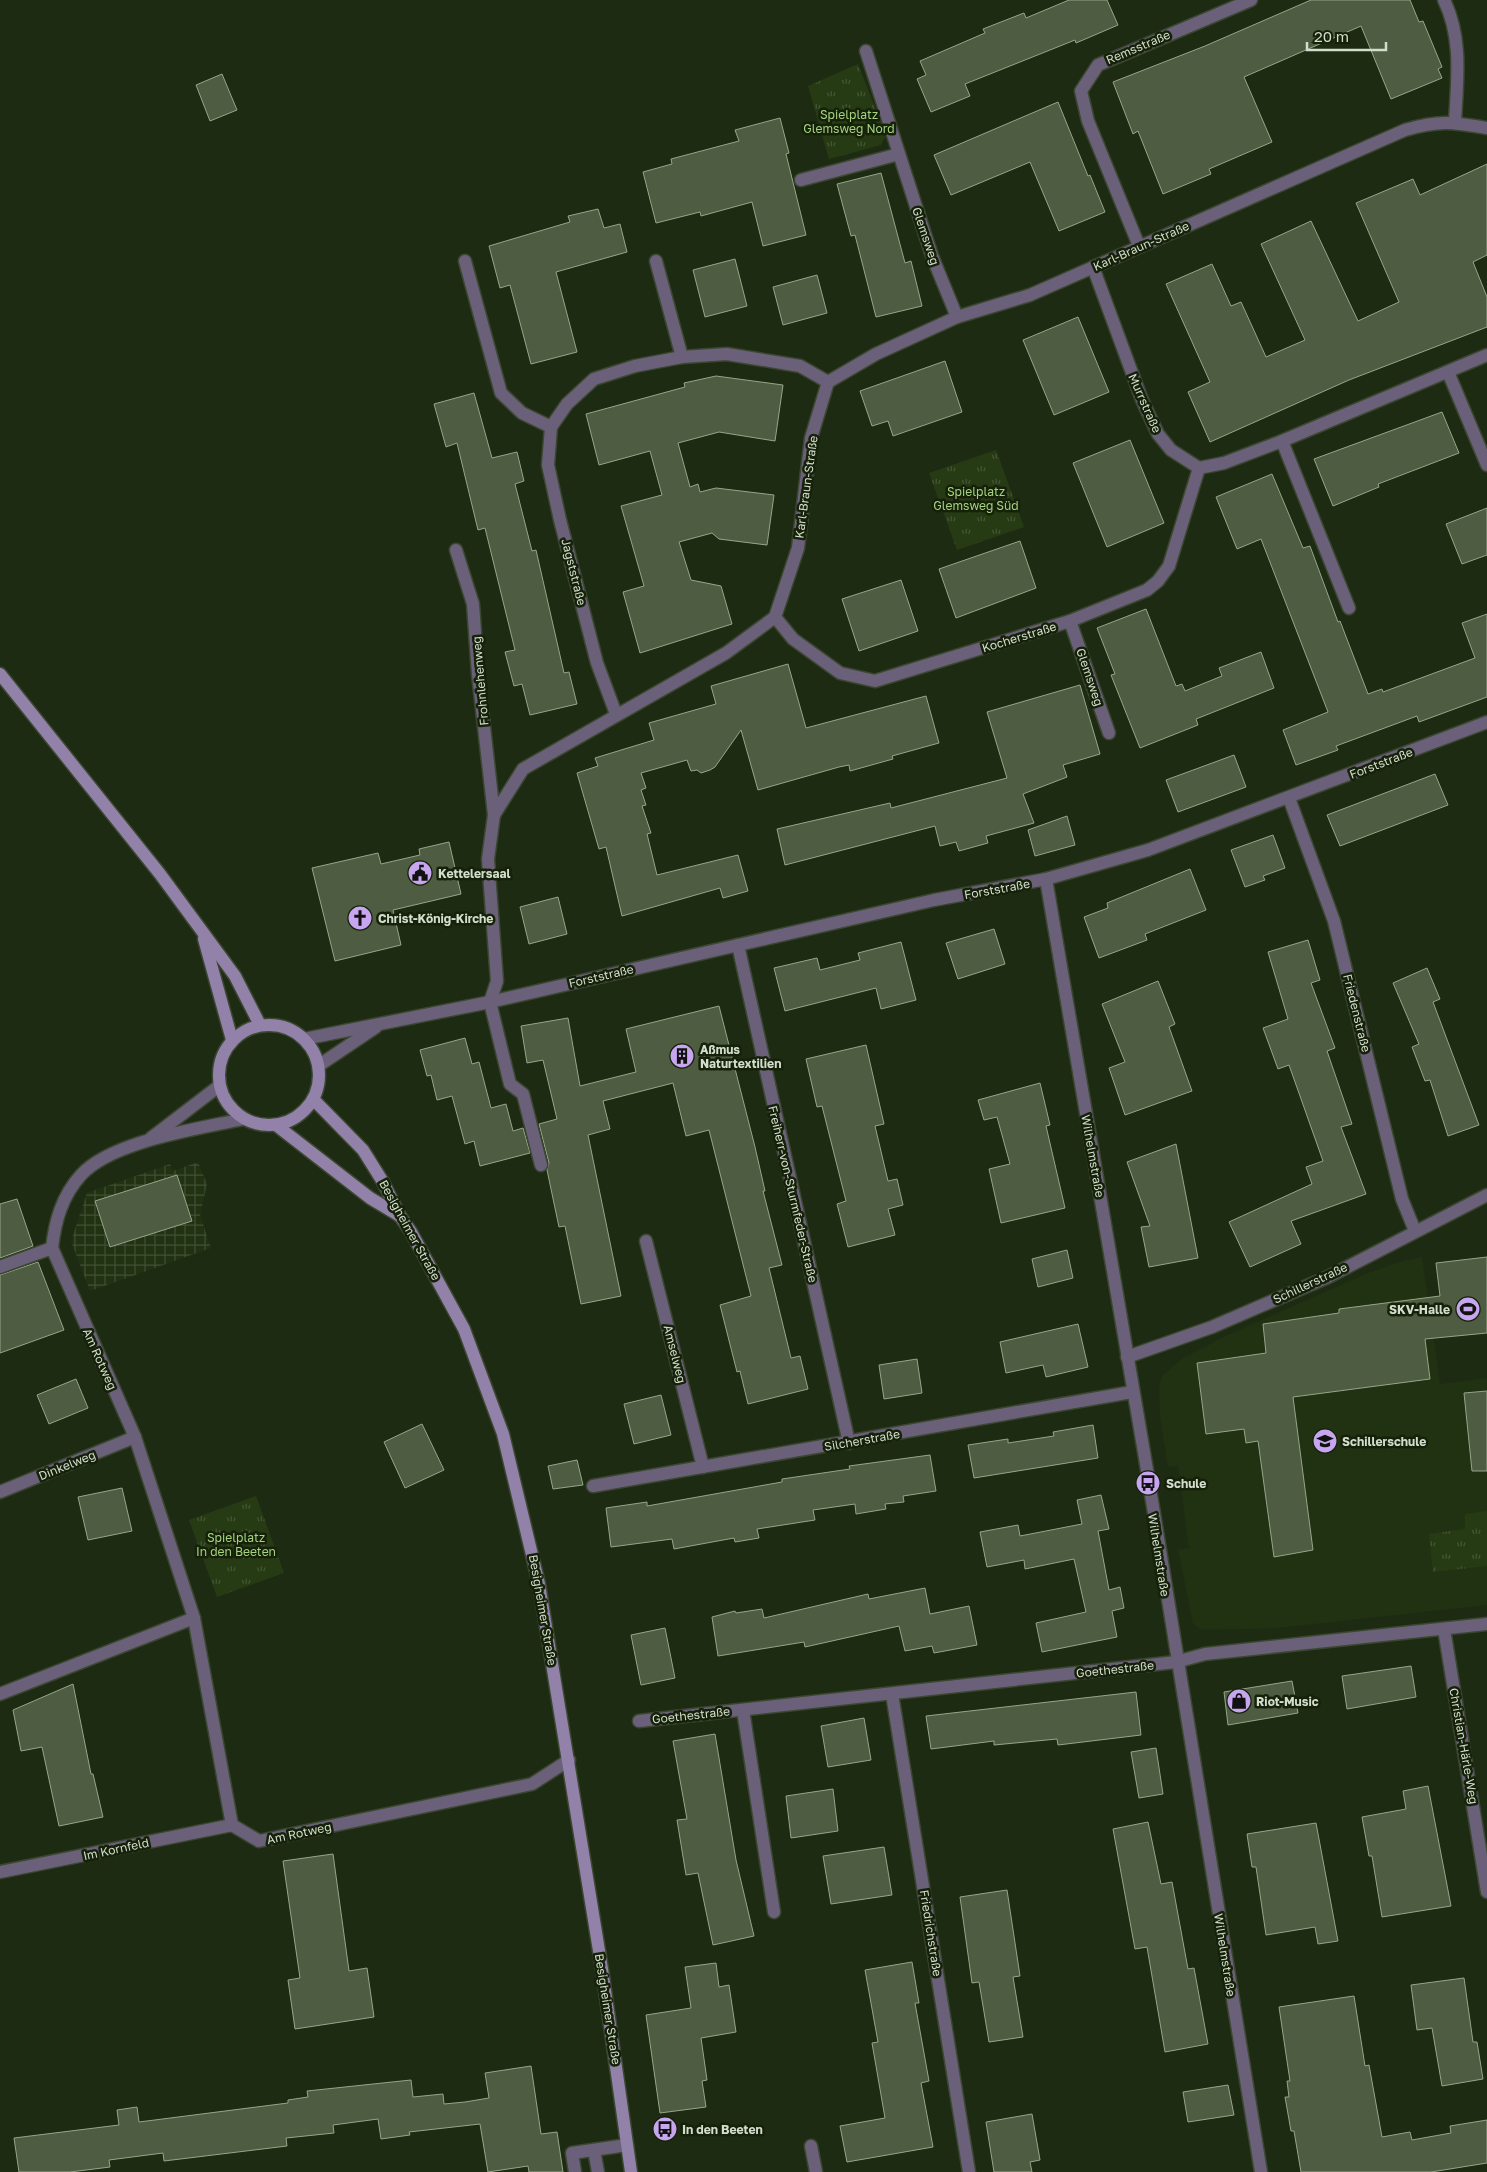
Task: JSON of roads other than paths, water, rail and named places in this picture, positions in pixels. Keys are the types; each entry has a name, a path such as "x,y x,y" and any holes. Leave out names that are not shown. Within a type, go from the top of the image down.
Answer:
{"main road":[{"path":"0,674 160,874 235,976 260,1025"},
{"path":"202,932 232,1040"},
{"path":"260,1025 284,1027 304,1039 318,1066 319,1077 313,1099 304,1111 291,1120 276,1125 259,1125 243,1119 228,1105 219,1086 220,1062 232,1040 245,1031 260,1025"},
{"name":"Besigheimer Straße","path":"313,1099 363,1150 383,1182 400,1216 411,1232 464,1329 503,1434 540,1584 569,1760 631,2172"},
{"path":"276,1125 370,1198 400,1216"}],"street":[{"name":"Remsstraße","path":"1140,246 1088,121 1081,91 1098,65 1251,0"},
{"path":"1444,0 1450,11 1459,53 1455,122"},
{"name":"Glemsweg","path":"866,51 932,256 957,317"},
{"name":"Karl-Braun-Straße","path":"775,617 798,548 811,438 828,382 876,354 957,317 1030,295 1405,130 1432,122 1455,122 1487,128"},
{"path":"801,180 899,154"},
{"path":"465,261 501,393 522,413 551,427 567,404 594,379 635,366 682,357 728,354 800,366 828,382"},
{"path":"656,261 682,357"},
{"name":"Murrstraße","path":"1093,267 1142,400 1158,434 1171,450 1199,468"},
{"path":"1199,468 1224,463 1282,441 1487,355"},
{"path":"1448,372 1487,465"},
{"name":"Jagststraße","path":"551,427 548,465 556,502 597,663 616,714"},
{"path":"1282,441 1349,608"},
{"name":"Kocherstraße","path":"775,617 793,639 840,672 875,680 1070,621 1147,590 1158,581 1169,566 1199,468"},
{"name":"Frohnlehenweg","path":"456,550 473,604 478,674 494,815"},
{"path":"541,1165 523,1094 510,1084 490,1002 497,981 488,860 494,815 523,769 616,714 726,653 775,617"},
{"name":"Glemsweg","path":"1070,621 1109,733"},
{"name":"Forststraße","path":"304,1039 490,1002 934,900 1046,880 1148,850 1487,722"},
{"name":"Friedenstraße","path":"1289,798 1334,921 1402,1199 1415,1231"},
{"name":"Wilhelmstraße","path":"1046,880 1132,1392 1146,1464 1176,1662 1261,2172"},
{"name":"Freiherr-von-Sturmfeder-Straße","path":"738,945 849,1443"},
{"name":"Forststraße","path":"318,1066 382,1023"},
{"path":"147,1141 219,1086"},
{"path":"0,1267 52,1248 54,1227 62,1204 83,1173 113,1154 147,1141 243,1119"},
{"name":"Schillerstraße","path":"1127,1357 1212,1327 1328,1277 1487,1194"},
{"name":"Amselweg","path":"646,1241 703,1466"},
{"name":"Am Rotweg","path":"52,1248 135,1437 194,1618 232,1825 259,1841 532,1784 569,1760"},
{"name":"Silcherstraße","path":"593,1486 703,1466 849,1443 1132,1392"},
{"name":"Dinkelweg","path":"0,1492 135,1437"},
{"path":"0,1694 194,1618"},
{"name":"Goethestraße","path":"639,1721 1176,1662 1205,1654 1341,1638 1487,1624"},
{"name":"Christian-Härle-Weg","path":"1444,1629 1487,1892"},
{"name":"Friedrichstraße","path":"892,1694 970,2172"},
{"name":"Goethestraße","path":"743,1710 774,1912"},
{"name":"Im Kornfeld","path":"0,1872 232,1825"},
{"path":"575,2172 572,2153 627,2145"},
{"path":"811,2146 816,2172"},
{"path":"594,2150 598,2172"}],"place":[{"name":"Kettelersaal","path":"420,873"},
{"name":"Christ-König-Kirche","path":"360,918"},
{"name":"Aßmus Naturtextilien","path":"682,1056"},
{"name":"SKV-Halle","path":"1468,1309"},
{"name":"Schillerschule","path":"1325,1441"},
{"name":"Schule","path":"1148,1483"},
{"name":"Riot-Music","path":"1239,1701"},
{"name":"In den Beeten","path":"665,2129"}],"park label":[{"name":"Spielplatz Glemsweg Nord","path":"849,121"},
{"name":"Spielplatz Glemsweg Süd","path":"976,498"},
{"name":"Spielplatz In den Beeten","path":"236,1544"}]}
